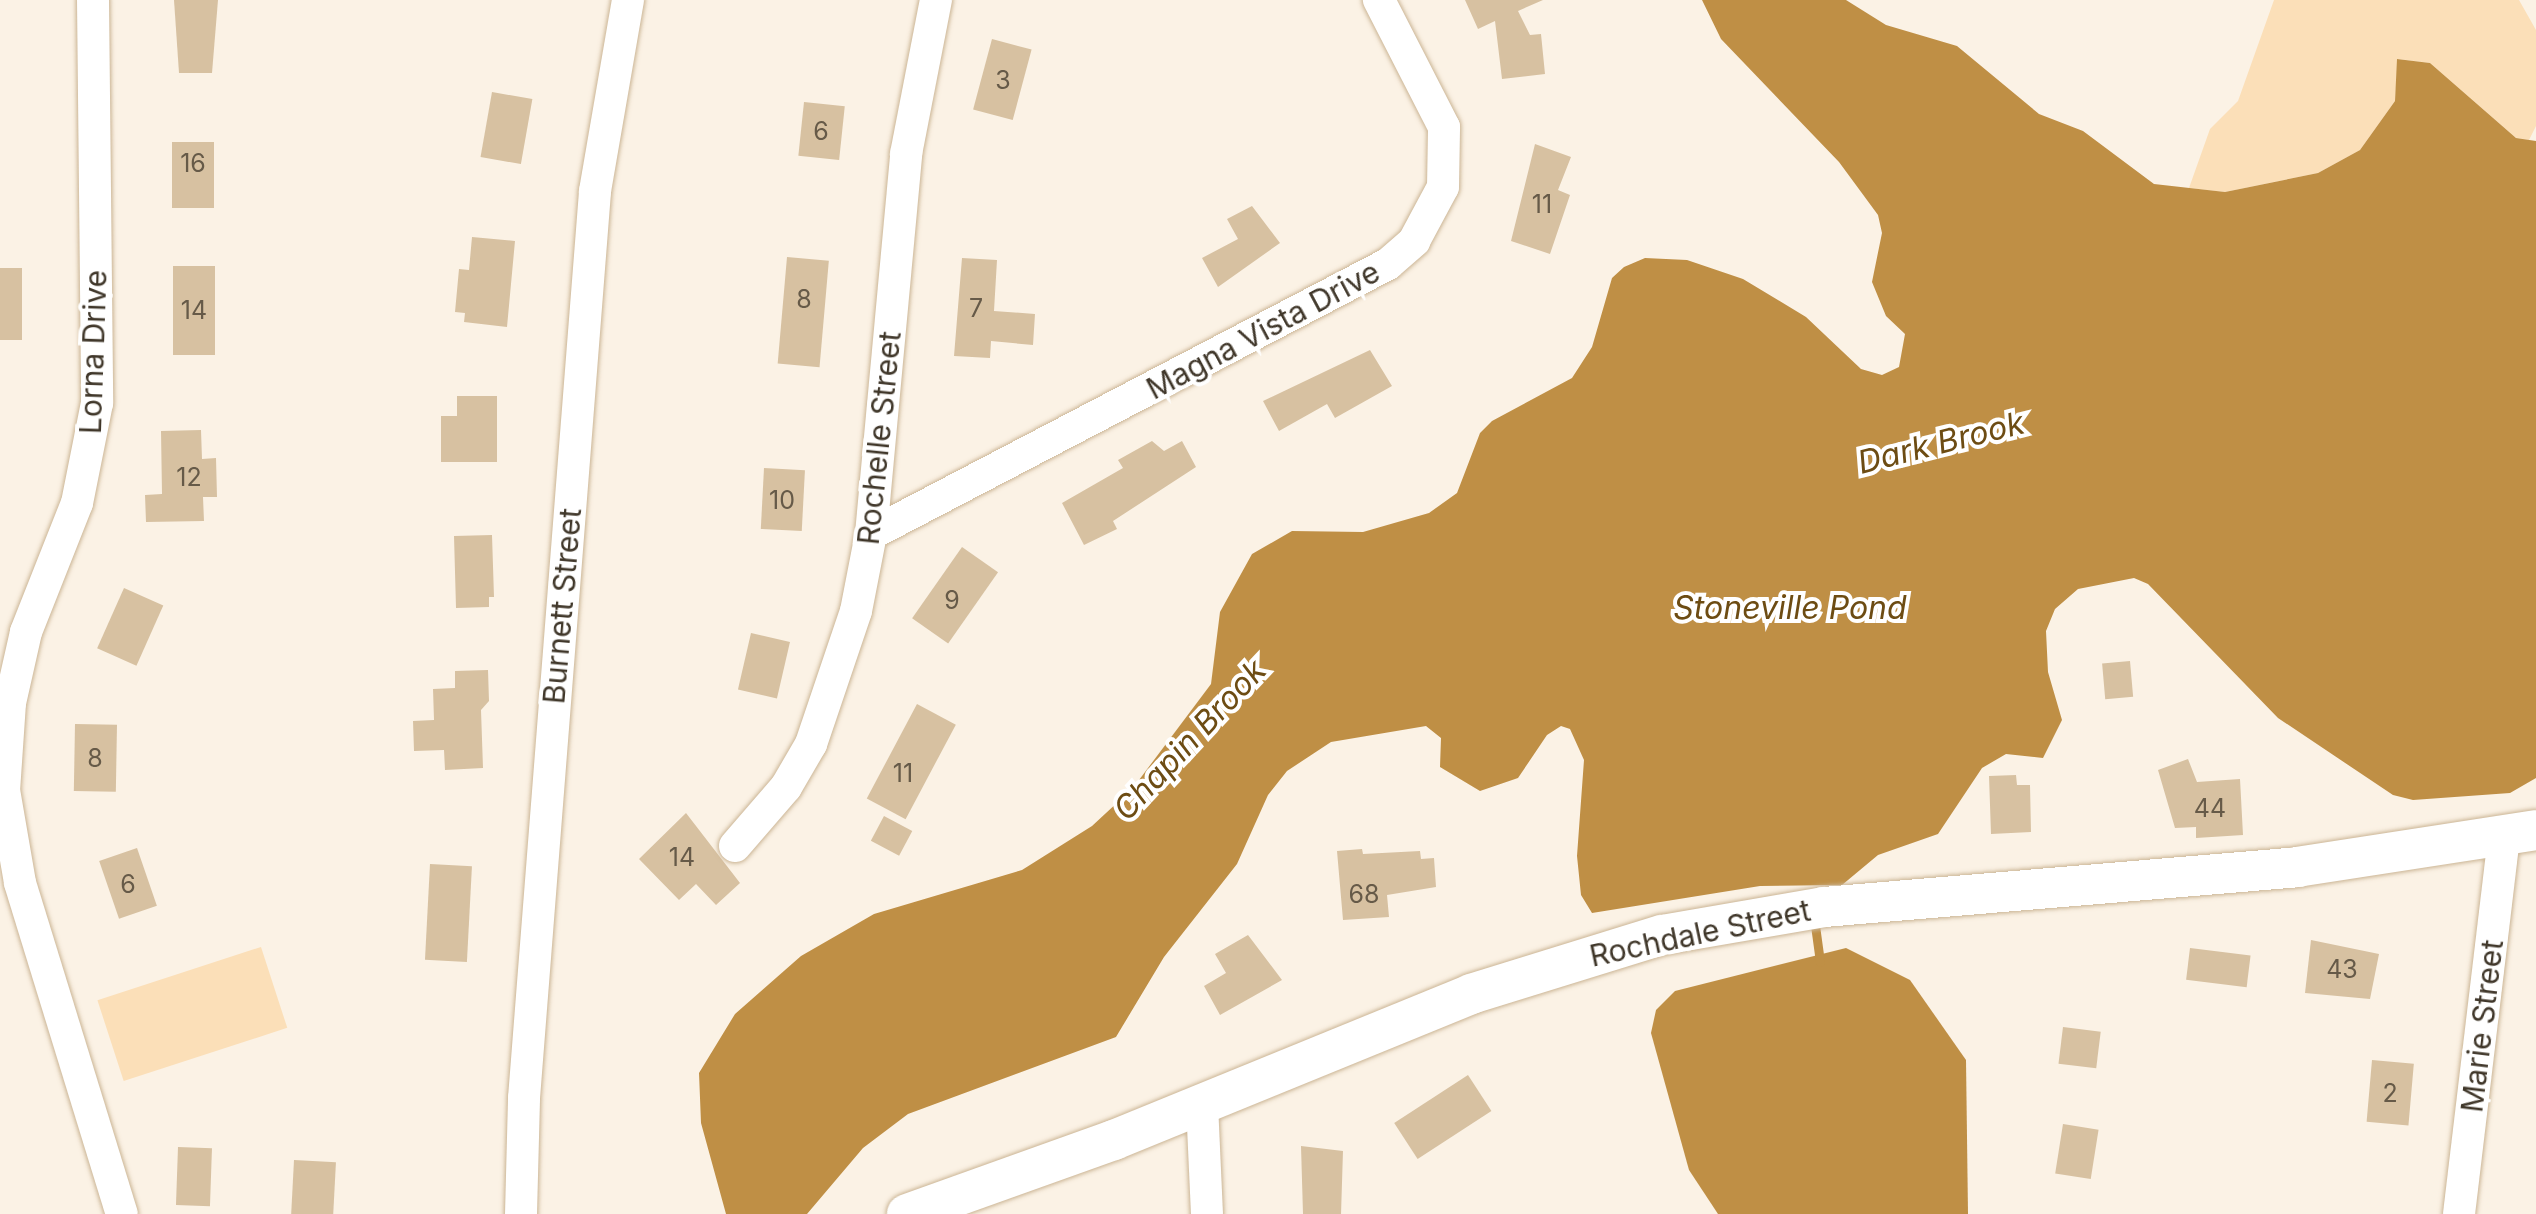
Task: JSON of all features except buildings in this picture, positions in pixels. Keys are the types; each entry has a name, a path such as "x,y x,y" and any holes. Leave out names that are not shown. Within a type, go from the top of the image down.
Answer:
{"street":[{"name":"Lorna Drive","path":"92,0 96,416 74,512 26,632 7,721 4,790 20,883 122,1214"},
{"name":"Burnett Street","path":"521,1214 524,1098 595,190 628,0"},
{"name":"Rochelle Street","path":"735,846 786,787 811,744 846,648 871,534 906,154 936,0"},
{"name":"Magna Vista Drive","path":"871,534 1388,264 1414,241 1444,188 1444,127 1379,0"},
{"name":"Rochdale Street","path":"908,1214 1570,960 1809,909 2297,867 2520,834"},
{"name":"Marie Street","path":"2459,1214 2520,834"},
{"path":"1202,1104 1207,1214"}],"shaded area":[{"path":"2274,0 2519,0 2536,30 2536,126 2529,140 2516,138 2430,63 2398,59 2395,101 2360,150 2318,173 2225,192 2189,188 2210,129 2238,101"},
{"path":"261,947 287,1028 124,1081 97,1000"}],"water":[{"name":"Stoneville Pond","path":"1702,0 1846,0 1886,25 1957,46 2039,114 2083,131 2154,184 2225,192 2318,173 2360,150 2395,101 2397,59 2430,63 2516,138 2536,141 2536,778 2510,793 2413,800 2393,795 2278,718 2148,584 2134,578 2078,589 2055,609 2046,631 2048,672 2062,720 2043,758 2006,754 1982,768 1938,834 1878,855 1842,885 1760,886 1592,913 1581,895 1577,856 1584,760 1570,729 1561,726 1547,735 1518,778 1480,791 1440,767 1441,738 1426,726 1331,742 1287,771 1268,795 1237,864 1164,957 1116,1037 908,1114 863,1148 807,1214 726,1214 701,1123 699,1073 735,1014 801,956 874,914 1022,870 1092,826 1133,788 1211,684 1220,612 1252,554 1292,531 1363,532 1429,513 1457,493 1480,433 1492,421 1572,378 1592,347 1612,278 1624,267 1645,258 1687,260 1743,279 1806,317 1861,369 1882,375 1899,367 1905,334 1886,316 1872,282 1882,233 1878,215 1839,162 1721,39"},
{"path":"1846,948 1910,980 1966,1060 1968,1214 1718,1214 1689,1170 1651,1033 1656,1010 1675,991"}],"waterway":[{"name":"Dark Brook","path":"1814,918 1820,962"}],"water label":[{"name":"Chapin Brook","path":"1190,740"}]}
